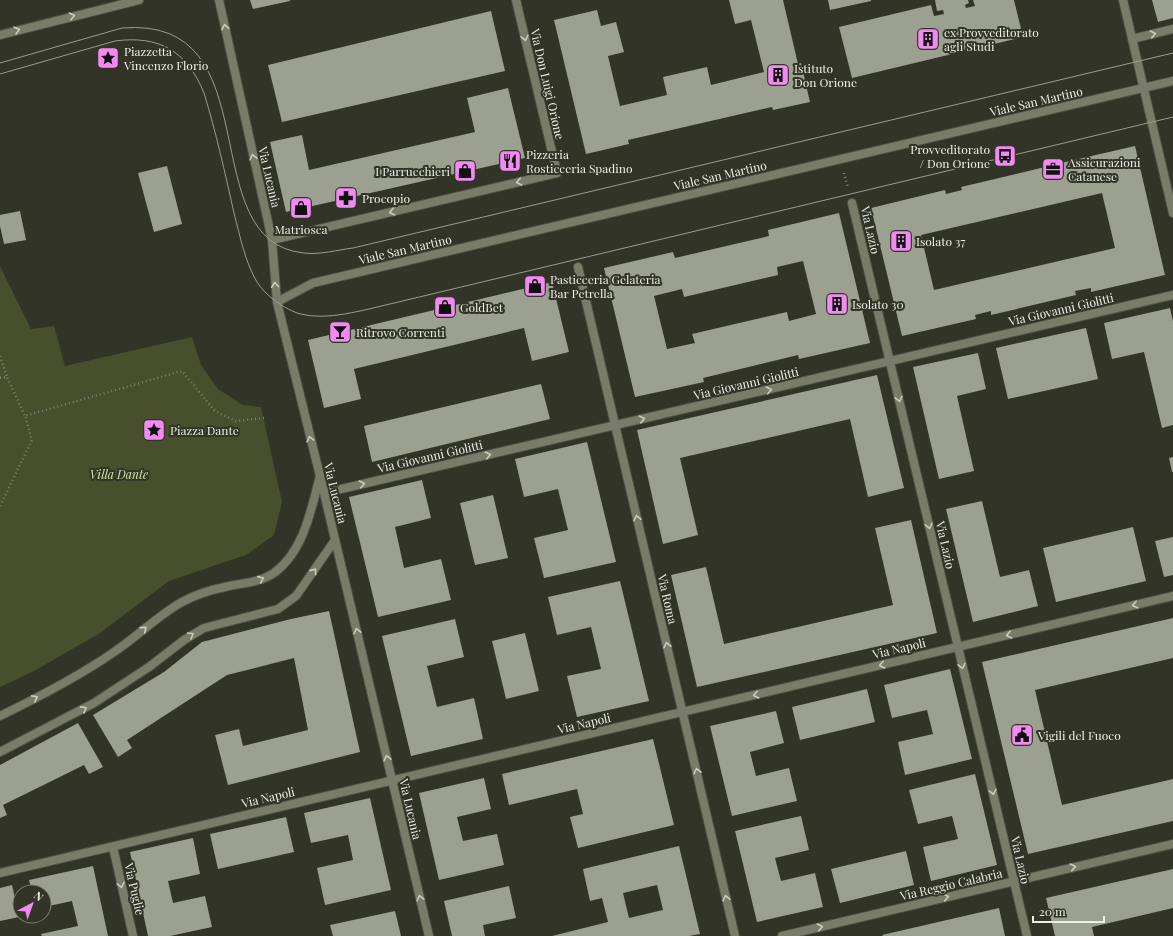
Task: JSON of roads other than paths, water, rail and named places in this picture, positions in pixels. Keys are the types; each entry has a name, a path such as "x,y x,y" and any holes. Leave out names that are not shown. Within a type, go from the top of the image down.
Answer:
{"street":[{"path":"0,35 139,0"},
{"name":"Via Lucania","path":"219,0 272,240 276,302 320,476 429,936"},
{"name":"Via Don Luigi Orione","path":"272,240 557,173 516,0"},
{"path":"1123,0 1173,213"},
{"path":"1132,38 1173,29"},
{"name":"Viale San Martino","path":"276,302 313,283 1173,81"},
{"name":"Via Lazio","path":"852,203 1027,936"},
{"name":"Via Roma","path":"578,267 735,936"},
{"name":"Via Giovanni Giolitti","path":"324,493 1173,296"},
{"path":"0,716 97,663 166,611 183,601 198,594 223,587 259,581 274,573 290,557 308,522 320,476"},
{"path":"0,752 94,703 126,683 184,640 199,631 219,623 278,609 296,596 335,540"},
{"name":"Via Napoli","path":"0,873 1173,596"},
{"name":"Via Reggio Calabria","path":"782,936 1173,844"},
{"name":"Via Puglie","path":"113,847 133,936"}],"tram line":[{"path":"0,63 122,28 169,33 199,56 216,91 236,174 249,211 270,240 304,253 322,253 353,248 1173,53"},
{"path":"0,74 115,41 145,41 170,49 189,66 204,93 241,240 246,257 257,282 265,292 286,308 297,313 315,316 333,316 369,309 1173,117"}],"place":[{"name":"ex Provveditorato agli Studi","path":"928,39"},
{"name":"Piazzetta Vincenzo Florio","path":"108,58"},
{"name":"Istituto Don Orione","path":"778,75"},
{"name":"Provveditorato / Don Orione","path":"1005,156"},
{"name":"Pizzeria Rosticceria Spadino","path":"510,161"},
{"name":"Assicurazioni Catanese","path":"1053,169"},
{"name":"I Parrucchieri","path":"465,171"},
{"name":"Procopio","path":"346,198"},
{"name":"Matriosca","path":"301,208"},
{"name":"Isolato 37","path":"901,241"},
{"name":"Pasticceria Gelateria Bar Petrella","path":"535,286"},
{"name":"Isolato 30","path":"837,304"},
{"name":"GoldBet","path":"445,307"},
{"name":"Ritrovo Correnti","path":"340,332"},
{"name":"Piazza Dante","path":"154,430"},
{"name":"Vigili del Fuoco","path":"1022,735"}],"park label":[{"name":"Villa Dante","path":"119,474"}]}
